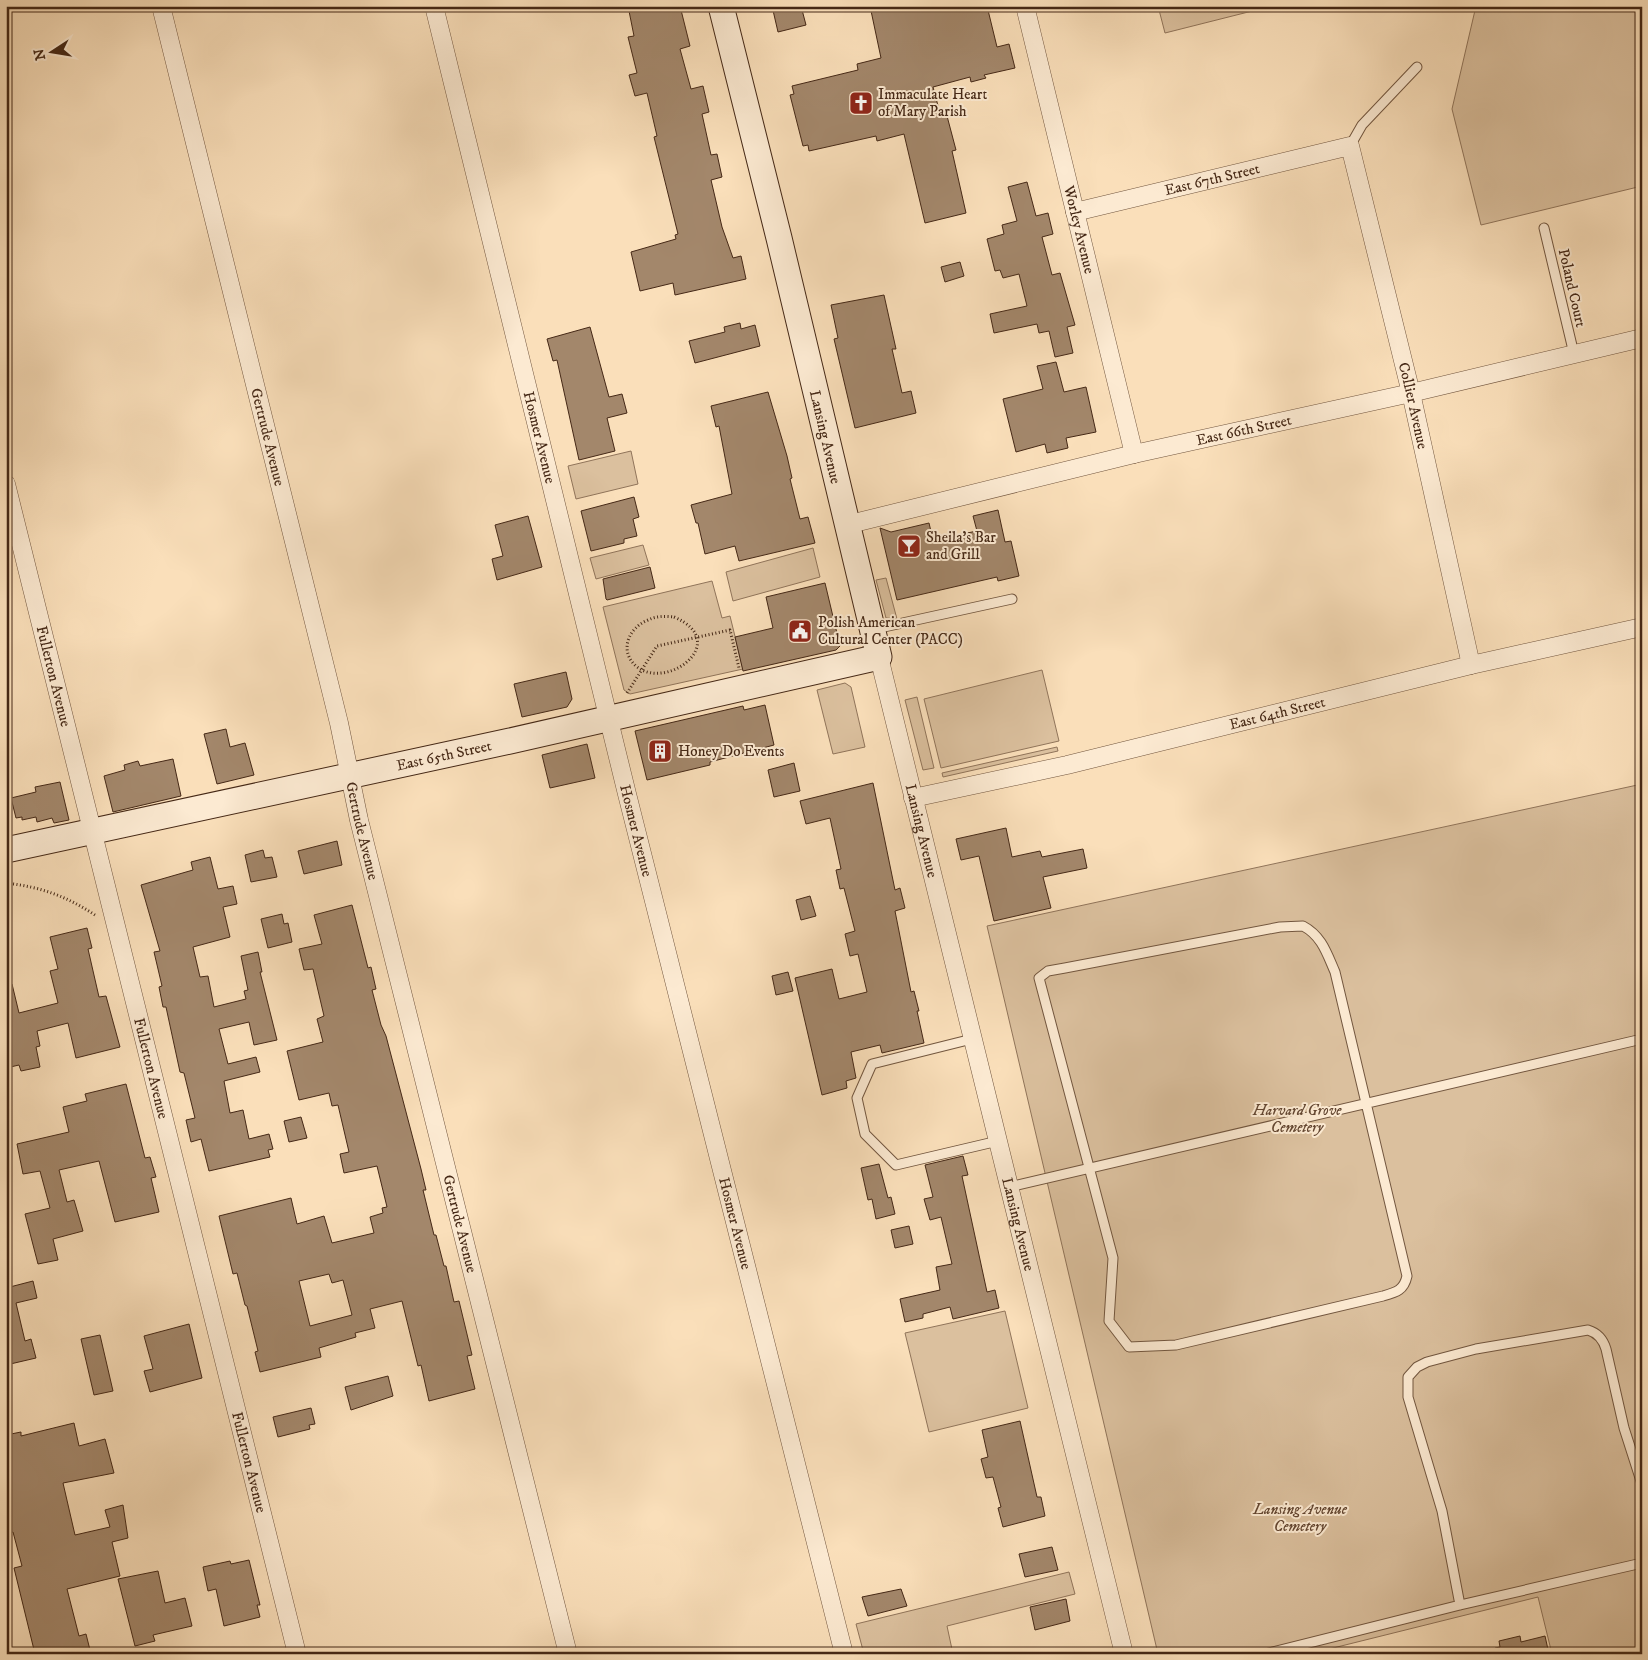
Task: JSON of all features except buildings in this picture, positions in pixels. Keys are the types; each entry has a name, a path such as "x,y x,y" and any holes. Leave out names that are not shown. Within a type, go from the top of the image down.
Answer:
{"street":[{"name":"Gertrude Avenue","path":"161,6 336,714 349,776 568,1654"},
{"name":"Hosmer Avenue","path":"434,6 844,1654"},
{"name":"Lansing Avenue","path":"721,6 779,238 878,657 1124,1654"},
{"name":"Worley Avenue","path":"1025,6 1134,454"},
{"name":"East 67th Street","path":"1075,212 1350,146"},
{"name":"Collier Avenue","path":"1350,146 1411,393 1471,665"},
{"name":"East 66th Street","path":"846,525 1134,454 1411,393 1642,338"},
{"name":"Fullerton Avenue","path":"6,484 296,1654"},
{"name":"East 64th Street","path":"913,798 1067,766 1471,665 1642,627"},
{"name":"East 65th Street","path":"6,850 349,776 878,657"}],"lane":[{"path":"1350,146 1362,125 1417,67"},
{"name":"Poland Court","path":"1544,228 1574,354"},
{"path":"872,630 1012,599"},
{"path":"1280,926 1303,926 1313,932 1321,941 1335,972 1368,1103 1407,1276 1404,1286 1398,1292 1383,1296 1176,1345 1129,1347 1109,1322 1113,1258 1090,1167 1039,978 1048,971 1280,926"},
{"path":"972,1039 872,1064 857,1098 865,1134 896,1165 998,1141"},
{"path":"1009,1187 1642,1039"},
{"path":"1460,1605 1442,1511 1408,1397 1408,1377 1417,1367 1476,1349 1588,1330 1594,1332 1604,1342 1624,1428 1642,1484"},
{"path":"1264,1654 1460,1605 1642,1563"}],"path":[{"path":"674,617 688,623 698,637 696,651 685,664 670,671 651,672 642,670 630,659 627,650 627,641 632,633 647,620 674,617"},
{"path":"624,697 657,646 730,630 740,673"},
{"path":"6,883 37,886 75,902 96,915"}],"green space":[{"path":"1158,6 1272,6 1165,33"},
{"path":"1476,6 1642,6 1642,186 1481,225 1452,109"},
{"path":"631,451 638,484 576,499 568,466"},
{"path":"643,545 649,565 596,579 590,558"},
{"path":"813,548 820,577 733,601 726,572"},
{"path":"886,578 897,619 886,618 876,580"},
{"path":"712,581 722,618 730,616 743,669 630,694 624,690 603,607"},
{"path":"1042,670 1059,741 941,768 924,699"},
{"path":"845,683 851,687 865,747 833,754 817,690"},
{"path":"917,697 934,768 923,770 905,700"},
{"path":"1057,747 1058,751 943,777 942,773"},
{"name":"Harvard Grove Cemetery","path":"1642,784 1642,1654 1552,1654 1538,1597 1309,1654 1158,1654 987,926"},
{"path":"1005,1311 1028,1408 929,1432 905,1333"},
{"path":"1069,1572 1075,1594 947,1626 953,1654 864,1654 856,1624"}],"place":[{"name":"Immaculate Heart of Mary Parish","path":"861,103"},
{"name":"Sheila's Bar and Grill","path":"909,546"},
{"name":"Polish American Cultural Center (PACC)","path":"800,631"},
{"name":"Honey Do Events","path":"660,751"}],"park label":[{"name":"Lansing Avenue Cemetery","path":"1300,1518"}]}
